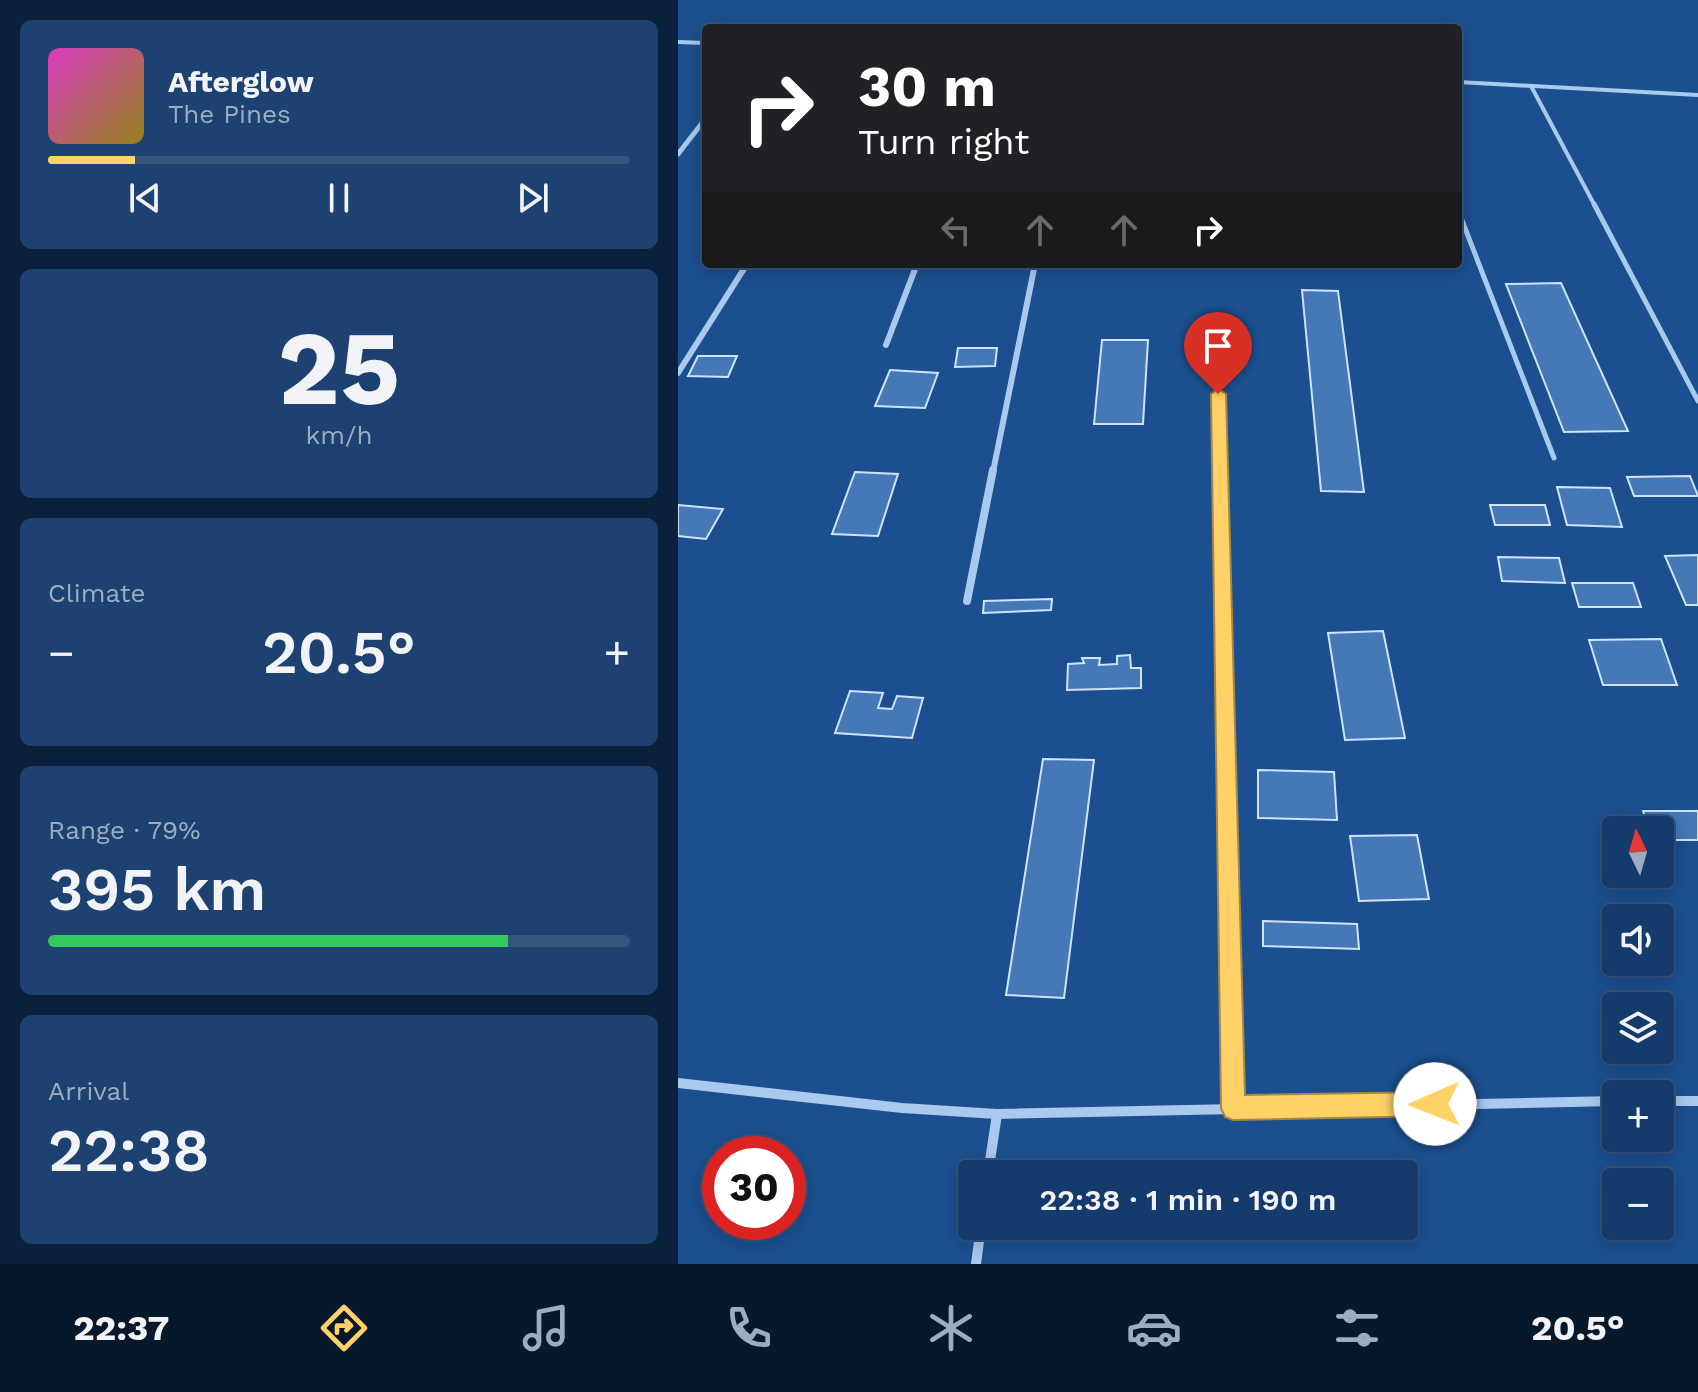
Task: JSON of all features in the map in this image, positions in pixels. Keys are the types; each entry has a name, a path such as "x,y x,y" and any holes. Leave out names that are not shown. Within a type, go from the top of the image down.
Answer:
{"street":[{"path":"678,42 702,43"},
{"path":"1462,82 1698,95"},
{"path":"678,154 702,123"},
{"path":"678,373 744,268"},
{"path":"886,345 915,268"},
{"path":"967,601 1034,268"},
{"path":"1218,394 1233,1108"},
{"path":"678,1083 902,1108 997,1114 1602,1101"},
{"path":"1674,1101 1698,1101"},
{"path":"990,1160 997,1114"},
{"path":"976,1264 979,1240"}],"lane":[{"path":"1531,86 1698,401"},
{"path":"1462,220 1554,458"}],"building":[{"path":"1561,283 1628,431 1564,432 1506,284"},
{"path":"1302,290 1338,291 1364,492 1321,491"},
{"path":"1102,340 1148,340 1143,424 1094,424"},
{"path":"958,348 997,348 995,366 955,367"},
{"path":"698,356 737,356 728,377 688,376"},
{"path":"890,370 938,373 925,408 875,406"},
{"path":"855,472 898,474 878,536 832,534"},
{"path":"1690,476 1698,496 1634,496 1627,477"},
{"path":"1557,487 1610,488 1622,527 1567,525"},
{"path":"678,505 723,509 706,539 678,536"},
{"path":"1490,505 1545,505 1550,525 1495,525"},
{"path":"1698,555 1698,605 1686,605 1665,556"},
{"path":"1498,557 1559,558 1565,583 1502,581"},
{"path":"1572,583 1633,583 1641,607 1579,607"},
{"path":"1052,599 1051,610 983,613 984,601"},
{"path":"1383,631 1405,738 1345,740 1328,633"},
{"path":"1661,639 1677,685 1603,685 1589,640"},
{"path":"1130,655 1131,668 1141,668 1141,688 1067,690 1068,664 1084,663 1082,658 1100,658 1099,665 1117,664 1117,656"},
{"path":"850,691 883,693 878,708 892,709 897,696 923,698 912,738 835,733"},
{"path":"1043,759 1094,760 1064,998 1006,995"},
{"path":"1258,770 1334,772 1337,820 1258,818"},
{"path":"1643,811 1698,811 1698,840 1674,840 1674,816 1645,816"},
{"path":"1417,835 1429,899 1359,901 1350,836"},
{"path":"1263,921 1357,924 1359,949 1263,946"}],"route":[{"path":"1218,394 1233,1108 1435,1104"}]}
